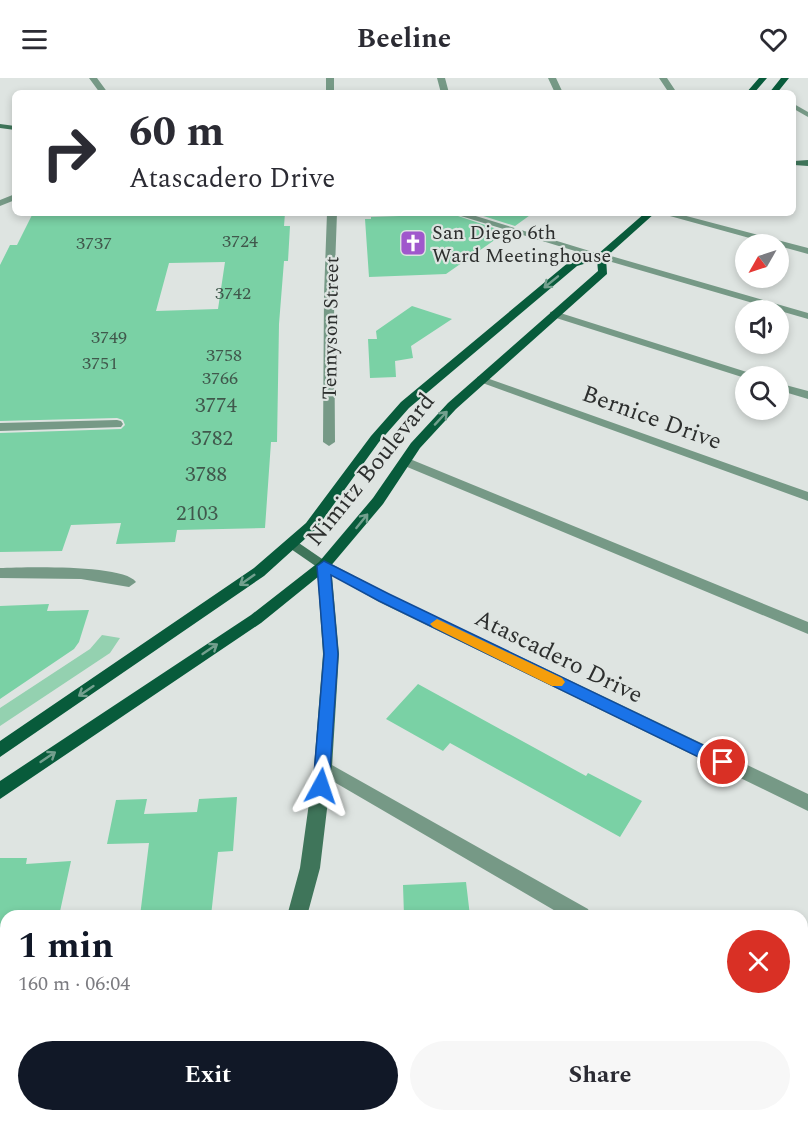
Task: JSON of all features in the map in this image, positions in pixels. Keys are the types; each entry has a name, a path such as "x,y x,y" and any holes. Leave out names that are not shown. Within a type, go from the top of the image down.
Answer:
{"main road":[{"path":"753,90 763,78"},
{"path":"775,90 785,78"},
{"name":"Nimitz Boulevard","path":"0,750 259,572 293,544 311,526 375,439 405,405 573,264 602,256 647,216"},
{"name":"Nimitz Boulevard","path":"0,791 256,619 324,566 362,522 428,431 482,379 603,272 602,256"},
{"name":"Atascadero Drive","path":"293,544 324,566"},
{"path":"299,910 310,868 323,767 331,654 324,566"}],"street":[{"name":"Tennyson Street","path":"329,442 329,295 332,216"},
{"path":"466,216 808,316"},
{"path":"676,216 808,250"},
{"path":"554,314 735,372"},
{"name":"Bernice Drive","path":"482,379 808,497"},
{"path":"789,390 808,396"},
{"path":"0,427 117,424"},
{"path":"405,461 808,628"},
{"name":"Atascadero Drive","path":"324,566 384,598 808,803"},
{"path":"0,573 80,573 129,582"},
{"path":"323,767 571,910"}],"green space":[{"path":"102,635 120,638 110,653 0,726 0,708 90,649"}],"building":[{"path":"32,216 285,216 284,226 290,226 288,261 284,261 279,324 277,442 271,442 265,528 177,530 175,542 116,544 121,523 71,525 62,551 0,552 0,433 121,429 125,425 123,420 117,418 0,421 0,265 10,245 17,245","holes":["225,262 218,309 156,311 169,263"]},
{"path":"458,216 506,232 446,274 369,277 365,219 371,219 371,217"},
{"path":"483,216 529,216 515,226"},
{"path":"412,306 452,319 411,346 413,358 395,361 396,377 370,378 368,339 377,339 376,331"},
{"path":"49,604 47,611 89,610 79,642 74,649 0,699 0,606"},
{"path":"418,684 586,776 588,773 642,801 620,837 450,743 443,751 386,719"},
{"path":"237,797 233,851 218,852 212,910 141,910 149,843 107,844 116,800 147,799 144,814 197,812 199,799"},
{"path":"0,858 27,858 26,864 71,861 60,910 0,910"},
{"path":"466,882 469,910 404,910 403,885"}],"slow traffic":[{"path":"437,624 557,682"}],"place":[{"name":"San Diego 6th Ward Meetinghouse","path":"413,243"}],"route":[{"path":"321,786 331,654 324,566 384,598 723,762"}]}
